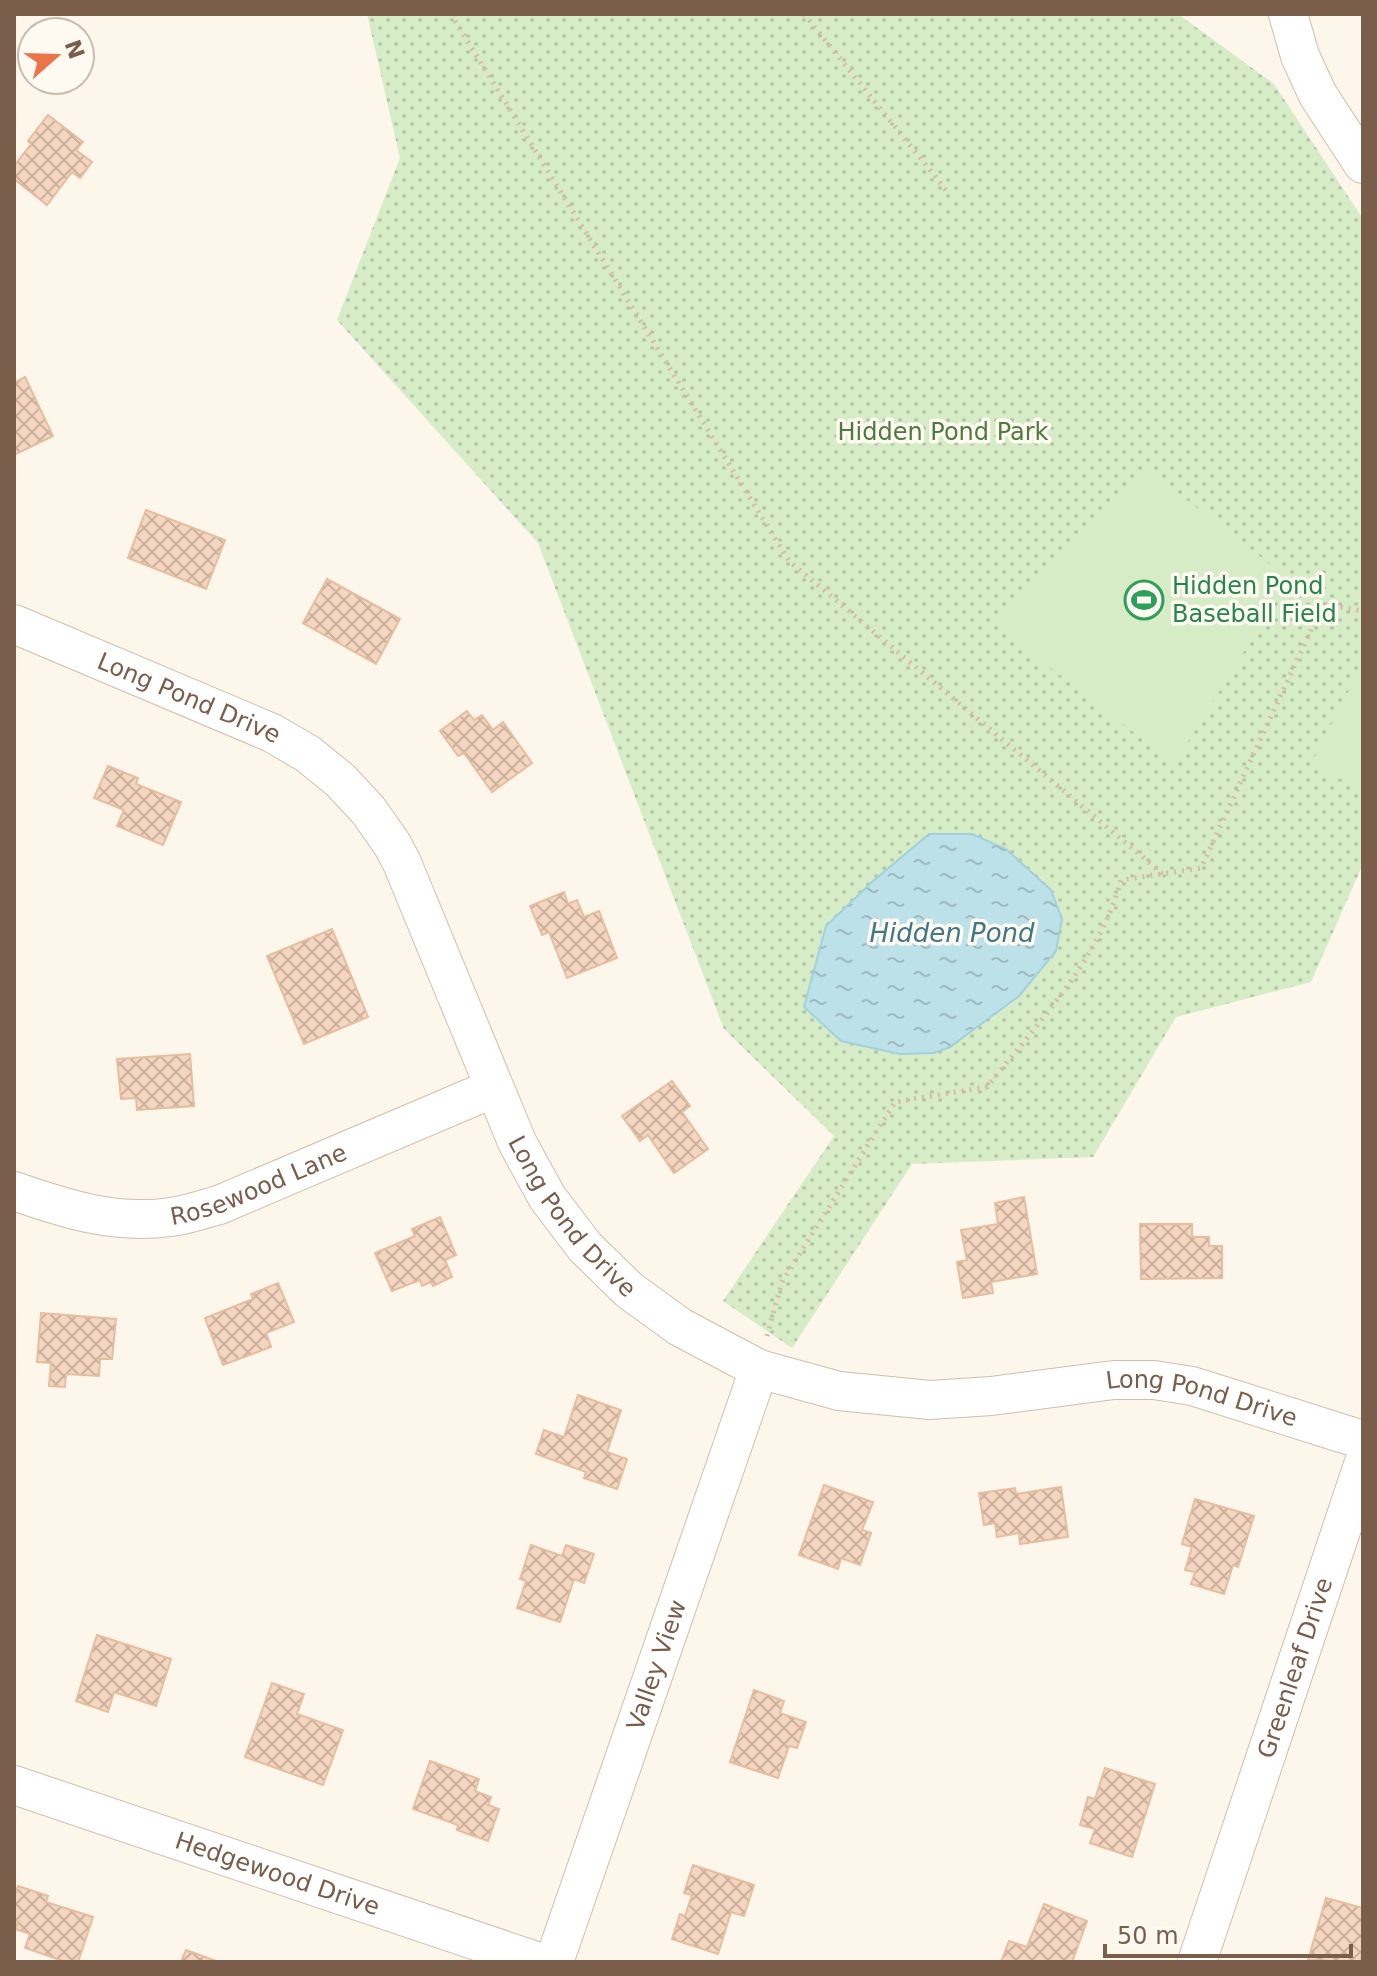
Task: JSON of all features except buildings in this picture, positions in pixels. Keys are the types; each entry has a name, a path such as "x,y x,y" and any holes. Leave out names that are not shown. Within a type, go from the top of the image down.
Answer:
{"street":[{"path":"1288,14 1300,56 1318,95 1363,164"},
{"name":"Long Pond Drive","path":"14,624 272,733 308,754 340,780 368,810 402,863 517,1142 547,1197 585,1247 629,1290 680,1327 759,1369 839,1391 930,1400 991,1396 1114,1380 1154,1380 1192,1386 1363,1440"},
{"name":"Rosewood Lane","path":"14,1191 91,1216 124,1220 172,1217 219,1205 494,1088"},
{"name":"Valley View","path":"554,1962 759,1369"},
{"name":"Greenleaf Drive","path":"1197,1962 1363,1465"},
{"name":"Hedgewood Drive","path":"14,1785 539,1962"}],"path":[{"path":"453,14 789,561 1163,874"},
{"path":"804,14 946,190"},
{"path":"759,1369 782,1282 895,1102 987,1087 1071,980 1114,907 1121,880 1201,868 1323,604 1363,611"}],"green space":[{"name":"Hidden Pond Park","path":"367,14 1178,14 1274,84 1363,219 1363,864 1311,982 1176,1017 1093,1157 912,1164 792,1348 723,1301 834,1136 724,1029 538,543 337,320 400,158"},
{"name":"Hidden Pond Baseball Field","path":"1144,467 1289,579 1174,764 992,622"},
{"path":"1363,663 1363,790 1311,764"}],"water":[{"name":"Hidden Pond","path":"929,834 972,834 1006,849 1051,890 1062,919 1056,951 1019,996 950,1047 934,1053 900,1054 841,1041 804,1007 826,926"}],"place":[{"name":"Hidden Pond Baseball Field","path":"1144,600"}]}
